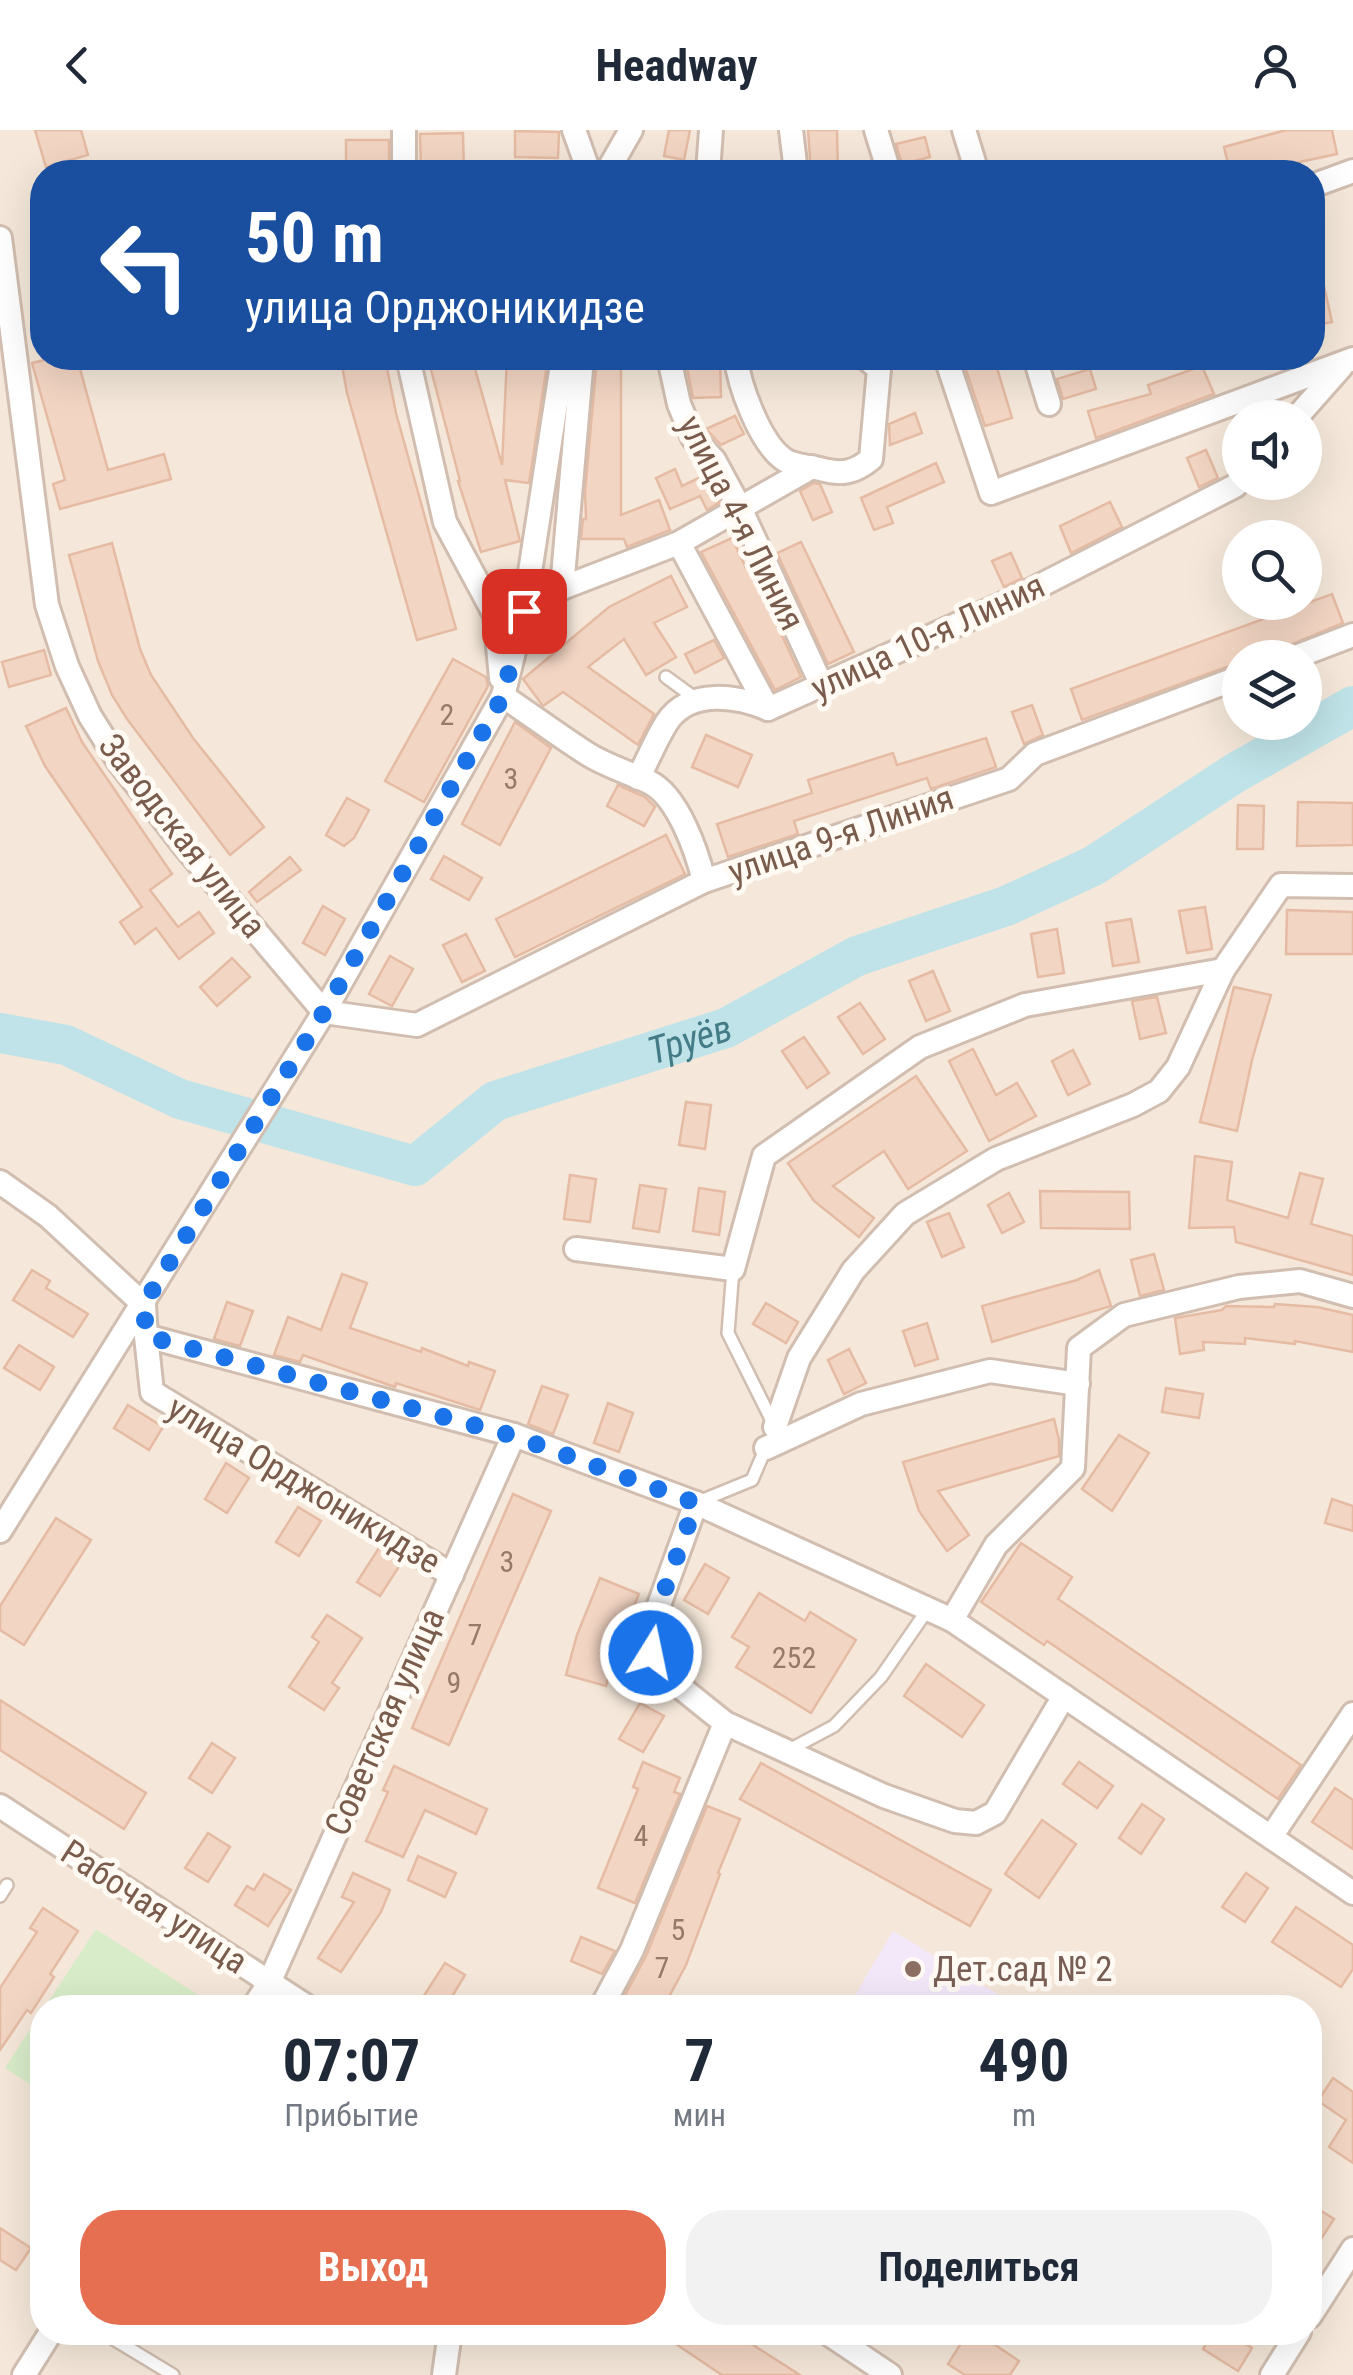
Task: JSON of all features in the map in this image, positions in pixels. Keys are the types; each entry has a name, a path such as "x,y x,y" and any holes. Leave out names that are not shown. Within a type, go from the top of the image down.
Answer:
{"street":[{"path":"404,130 404,160"},
{"path":"574,130 584,160"},
{"path":"614,160 631,130"},
{"path":"710,160 711,130"},
{"path":"790,130 794,160"},
{"path":"876,130 885,160"},
{"path":"964,130 973,160"},
{"path":"1325,182 1353,172"},
{"name":"Заводская улица","path":"0,238 47,605 67,666 90,716 119,762 184,846 324,1012"},
{"path":"950,370 991,493 1348,362"},
{"path":"1313,400 1348,362"},
{"path":"411,370 445,522 495,615 503,696"},
{"path":"0,1532 324,1012 503,696 524,611 561,370"},
{"path":"562,588 581,370"},
{"name":"улица 4-я Линия","path":"671,370 678,404 693,438 714,460 741,510 822,686"},
{"path":"738,370 755,420 782,459 831,472 854,472 871,458 879,370"},
{"path":"1039,370 1049,404"},
{"path":"524,611 562,588 679,543 812,467"},
{"name":"улица 10-я Линия","path":"701,702 716,696 744,698 768,710 1014,598 1222,490"},
{"name":"улица 4-я Линия","path":"679,543 768,710"},
{"path":"1322,647 1353,635"},
{"name":"улица 9-я Линия","path":"503,696 587,754 653,784 671,805 697,853 704,882 1009,779 1035,754 1222,685"},
{"path":"638,778 670,718 701,702"},
{"path":"324,1012 417,1025 704,882"},
{"path":"771,1438 800,1358 852,1270 905,1214 996,1159 1133,1105 1159,1090 1178,1067 1222,970 1280,884 1353,886"},
{"path":"576,1249 733,1269 764,1156 920,1047 1025,1005 1222,970"},
{"path":"0,1182 48,1216 144,1304"},
{"path":"952,1620 996,1545 1073,1468 1078,1348 1124,1315 1240,1287 1300,1281 1353,1296"},
{"name":"улица Орджоникидзе","path":"144,1304 152,1392 452,1575"},
{"name":"улица Орджоникидзе","path":"146,1336 514,1436 696,1503 952,1620 1353,1893"},
{"path":"771,1438 862,1404 990,1370 1078,1384"},
{"name":"Советская улица","path":"260,1995 514,1436"},
{"path":"696,1503 651,1628 651,1653 669,1678 725,1723 884,1796 955,1821 976,1823 996,1814 1064,1696"},
{"path":"1270,1837 1353,1714"},
{"path":"608,1995 632,1950 725,1723"},
{"name":"Рабочая улица","path":"0,1806 288,1995"},
{"path":"1322,2297 1353,2249"},
{"path":"24,2375 43,2345"},
{"path":"444,2375 448,2345"},
{"path":"845,2345 890,2375"},
{"path":"1272,2375 1291,2345"}],"lane":[{"path":"666,678 701,702"},
{"path":"696,1503 752,1480 771,1438 728,1333 733,1269"},
{"path":"786,1751 834,1726 881,1677 928,1609"},
{"path":"123,2345 173,2375"}],"shaded area":[{"path":"0,130 1353,130 1353,2375 0,2375"},
{"name":"Дет.сад № 2","path":"893,1931 999,1995 855,1995"}],"green space":[{"path":"96,1929 198,1995 53,1995"},
{"path":"30,2029 30,2084 5,2068"}],"building":[{"path":"35,130 81,130 88,155 44,160"},
{"path":"669,130 690,130 684,160 664,156"},
{"path":"808,130 837,130 838,160 810,160"},
{"path":"1286,130 1332,130 1337,154 1309,160 1227,160 1224,147"},
{"path":"515,131 559,132 558,158 515,157"},
{"path":"463,133 464,160 421,160 420,134"},
{"path":"925,137 930,157 901,160 896,144"},
{"path":"346,140 389,140 389,160 346,160"},
{"path":"1325,290 1332,322 1325,323"},
{"path":"34,370 80,370 108,470 164,454 171,479 60,509 53,484 65,480"},
{"path":"343,370 387,370 456,629 417,640"},
{"path":"431,370 475,370 502,465 506,370 546,370 529,483 505,480 520,541 481,552"},
{"path":"596,370 621,370 621,515 659,500 670,530 627,547 624,539 581,539 586,519"},
{"path":"687,370 720,370 721,397 693,398"},
{"path":"966,370 998,370 1012,418 985,426"},
{"path":"1090,370 1096,389 1063,399 1057,379"},
{"path":"1191,370 1204,370 1214,394 1096,438 1088,411 1151,394 1148,385"},
{"path":"915,413 922,433 890,445 889,424"},
{"path":"735,416 744,434 721,445 706,429"},
{"path":"1206,450 1218,478 1199,487 1187,458"},
{"path":"936,463 944,482 887,507 893,523 874,530 861,498"},
{"path":"675,469 682,486 705,475 720,502 707,510 700,496 670,509 656,478"},
{"path":"820,484 832,512 813,520 800,491"},
{"path":"1110,502 1122,527 1071,553 1060,526"},
{"path":"732,538 746,568 750,566 801,677 775,690 701,552"},
{"path":"801,542 854,652 828,664 777,553"},
{"path":"112,543 140,649 151,675 193,738 264,827 230,855 127,719 98,661 69,555"},
{"path":"1011,553 1022,578 1004,587 992,561"},
{"path":"671,576 687,607 654,623 676,657 646,675 624,639 588,667 654,714 638,745 563,692 543,706 523,679 609,607"},
{"path":"1332,594 1343,623 1302,640 1222,640 1222,669 1082,720 1071,689 1261,620 1322,620 1322,598"},
{"path":"714,640 724,658 695,673 685,654"},
{"path":"44,650 51,675 9,687 2,662"},
{"path":"453,659 486,677 488,686 424,802 385,781"},
{"path":"1032,705 1043,735 1024,744 1012,712"},
{"path":"66,708 82,742 172,874 150,890 178,927 199,912 214,933 179,959 156,928 135,944 120,922 142,907 45,766 26,726"},
{"path":"515,722 551,748 500,845 462,824"},
{"path":"706,735 752,755 738,787 692,767"},
{"path":"986,738 996,767 931,789 927,778 794,821 798,834 728,857 717,824 812,793 808,780 893,753 897,765"},
{"path":"618,785 645,797 655,807 644,826 607,806"},
{"path":"347,798 369,810 354,838 344,846 326,835"},
{"path":"1298,802 1353,803 1353,845 1297,846"},
{"path":"1238,805 1264,806 1263,849 1237,849"},
{"path":"666,835 685,874 515,957 496,919"},
{"path":"444,856 482,878 469,900 431,879"},
{"path":"290,857 301,870 257,902 249,892"},
{"path":"323,906 345,919 325,955 303,943"},
{"path":"1205,907 1212,949 1187,953 1179,911"},
{"path":"1287,910 1353,912 1353,954 1286,954"},
{"path":"1131,919 1139,962 1113,966 1106,923"},
{"path":"1057,929 1064,973 1038,977 1031,934"},
{"path":"466,934 485,971 462,982 443,945"},
{"path":"390,956 413,969 392,1006 369,994"},
{"path":"232,958 250,977 217,1006 200,987"},
{"path":"933,971 950,1011 926,1021 909,981"},
{"path":"1234,987 1271,995 1237,1131 1200,1122"},
{"path":"1157,997 1166,1033 1140,1039 1132,1001"},
{"path":"860,1003 885,1039 863,1054 838,1017"},
{"path":"804,1037 829,1073 807,1088 782,1051"},
{"path":"973,1049 996,1095 1017,1083 1036,1116 989,1141 949,1061"},
{"path":"1073,1050 1090,1084 1068,1095 1052,1061"},
{"path":"916,1076 967,1151 908,1189 884,1151 833,1186 874,1218 859,1237 814,1201 788,1163"},
{"path":"686,1102 711,1105 705,1149 679,1145"},
{"path":"1195,1156 1232,1162 1227,1200 1288,1218 1300,1173 1323,1179 1311,1224 1353,1236 1353,1275 1236,1242 1234,1227 1189,1228"},
{"path":"570,1175 596,1179 590,1222 564,1219"},
{"path":"640,1185 666,1189 659,1232 633,1228"},
{"path":"699,1188 725,1192 719,1235 693,1231"},
{"path":"1040,1191 1129,1192 1130,1229 1041,1228"},
{"path":"1009,1193 1024,1222 1002,1233 988,1205"},
{"path":"949,1213 964,1247 942,1257 927,1222"},
{"path":"1154,1254 1164,1290 1140,1296 1131,1260"},
{"path":"32,1270 50,1281 46,1288 88,1314 73,1337 13,1300"},
{"path":"1099,1270 1111,1306 992,1342 982,1306 1077,1280"},
{"path":"342,1274 367,1283 350,1328 495,1371 480,1410 396,1383 395,1387 303,1355 300,1362 274,1355 288,1317 321,1330"},
{"path":"227,1302 253,1311 240,1346 214,1339"},
{"path":"766,1303 798,1322 786,1343 753,1324"},
{"path":"1275,1304 1353,1315 1353,1352 1295,1341 1245,1338 1245,1344 1203,1342 1204,1350 1180,1354 1175,1318 1226,1306"},
{"path":"927,1323 938,1359 915,1366 903,1331"},
{"path":"19,1345 54,1367 40,1390 4,1368"},
{"path":"849,1349 866,1383 844,1394 828,1360"},
{"path":"542,1386 568,1395 553,1434 528,1424"},
{"path":"1166,1388 1203,1394 1199,1418 1162,1412"},
{"path":"608,1403 633,1413 619,1452 594,1443"},
{"path":"128,1405 163,1427 149,1450 114,1428"},
{"path":"1054,1419 1059,1456 938,1491 969,1535 947,1551 919,1511 903,1462"},
{"path":"1119,1435 1149,1453 1112,1511 1082,1489"},
{"path":"226,1463 249,1478 227,1513 205,1499"},
{"path":"513,1494 551,1511 449,1745 412,1728"},
{"path":"1332,1499 1353,1506 1353,1531 1325,1523"},
{"path":"298,1507 321,1521 299,1556 276,1542"},
{"path":"56,1518 91,1540 24,1645 0,1630 0,1606"},
{"path":"1021,1543 1072,1577 1058,1599 1301,1765 1278,1799 1047,1641 1044,1645 981,1602"},
{"path":"379,1548 402,1562 380,1596 357,1582"},
{"path":"705,1564 729,1578 708,1614 684,1600"},
{"path":"600,1578 639,1594 606,1686 566,1675"},
{"path":"759,1593 805,1621 810,1612 856,1640 811,1713 736,1667 749,1647 732,1637"},
{"path":"327,1615 362,1638 332,1683 339,1688 324,1710 289,1687 319,1642 312,1637"},
{"path":"926,1664 984,1705 962,1737 904,1696"},
{"path":"0,1700 146,1793 124,1829 0,1750"},
{"path":"640,1703 664,1716 643,1752 619,1739"},
{"path":"212,1743 235,1758 212,1793 189,1778"},
{"path":"643,1762 680,1778 674,1792 680,1794 635,1903 598,1888 638,1789 633,1787"},
{"path":"1079,1762 1113,1786 1097,1808 1063,1784"},
{"path":"761,1763 991,1890 970,1926 740,1799"},
{"path":"394,1766 487,1809 476,1834 425,1810 403,1857 366,1841 388,1792 383,1790"},
{"path":"1335,1788 1353,1800 1353,1849 1312,1822"},
{"path":"1142,1804 1164,1819 1141,1854 1119,1838"},
{"path":"707,1806 740,1819 686,1965 670,1995 625,1995 646,1956"},
{"path":"1042,1820 1076,1844 1039,1898 1005,1874"},
{"path":"208,1833 230,1847 208,1882 185,1868"},
{"path":"418,1856 456,1873 445,1897 408,1880"},
{"path":"353,1873 390,1890 381,1912 341,1972 318,1958 354,1902 342,1897"},
{"path":"1246,1873 1268,1888 1245,1922 1222,1907"},
{"path":"264,1874 291,1890 268,1926 235,1905 247,1886 254,1890"},
{"path":"1296,1907 1353,1945 1353,1969 1341,1987 1272,1942"},
{"path":"43,1908 78,1931 50,1974 54,1977 42,1995 30,1995 30,2012 27,2010 0,2050 0,1988 37,1932 30,1928"},
{"path":"581,1937 615,1951 602,1974 571,1961"},
{"path":"445,1963 465,1975 453,1995 424,1995"},
{"path":"1333,2078 1353,2092 1353,2163 1329,2147 1346,2120 1322,2104 1322,2095"},
{"path":"1322,2212 1334,2219 1322,2238"},
{"path":"0,2228 30,2247 16,2270 0,2260"},
{"path":"677,2345 753,2345 800,2375 722,2375"},
{"path":"960,2345 995,2345 1019,2361 1010,2375 965,2375 948,2364"},
{"path":"1205,2345 1252,2348 1238,2371 1203,2349"}],"waterway":[{"name":"Труёв","path":"0,1033 66,1045 180,1099 415,1166 495,1101 726,1028 857,956 1006,906 1093,866 1235,773 1353,706"}],"place":[{"name":"Дет.сад № 2","path":"913,1969"}],"route":[{"path":"524,611 503,696 324,1012 144,1304 146,1336 514,1436 696,1503 651,1628 651,1653"}]}
